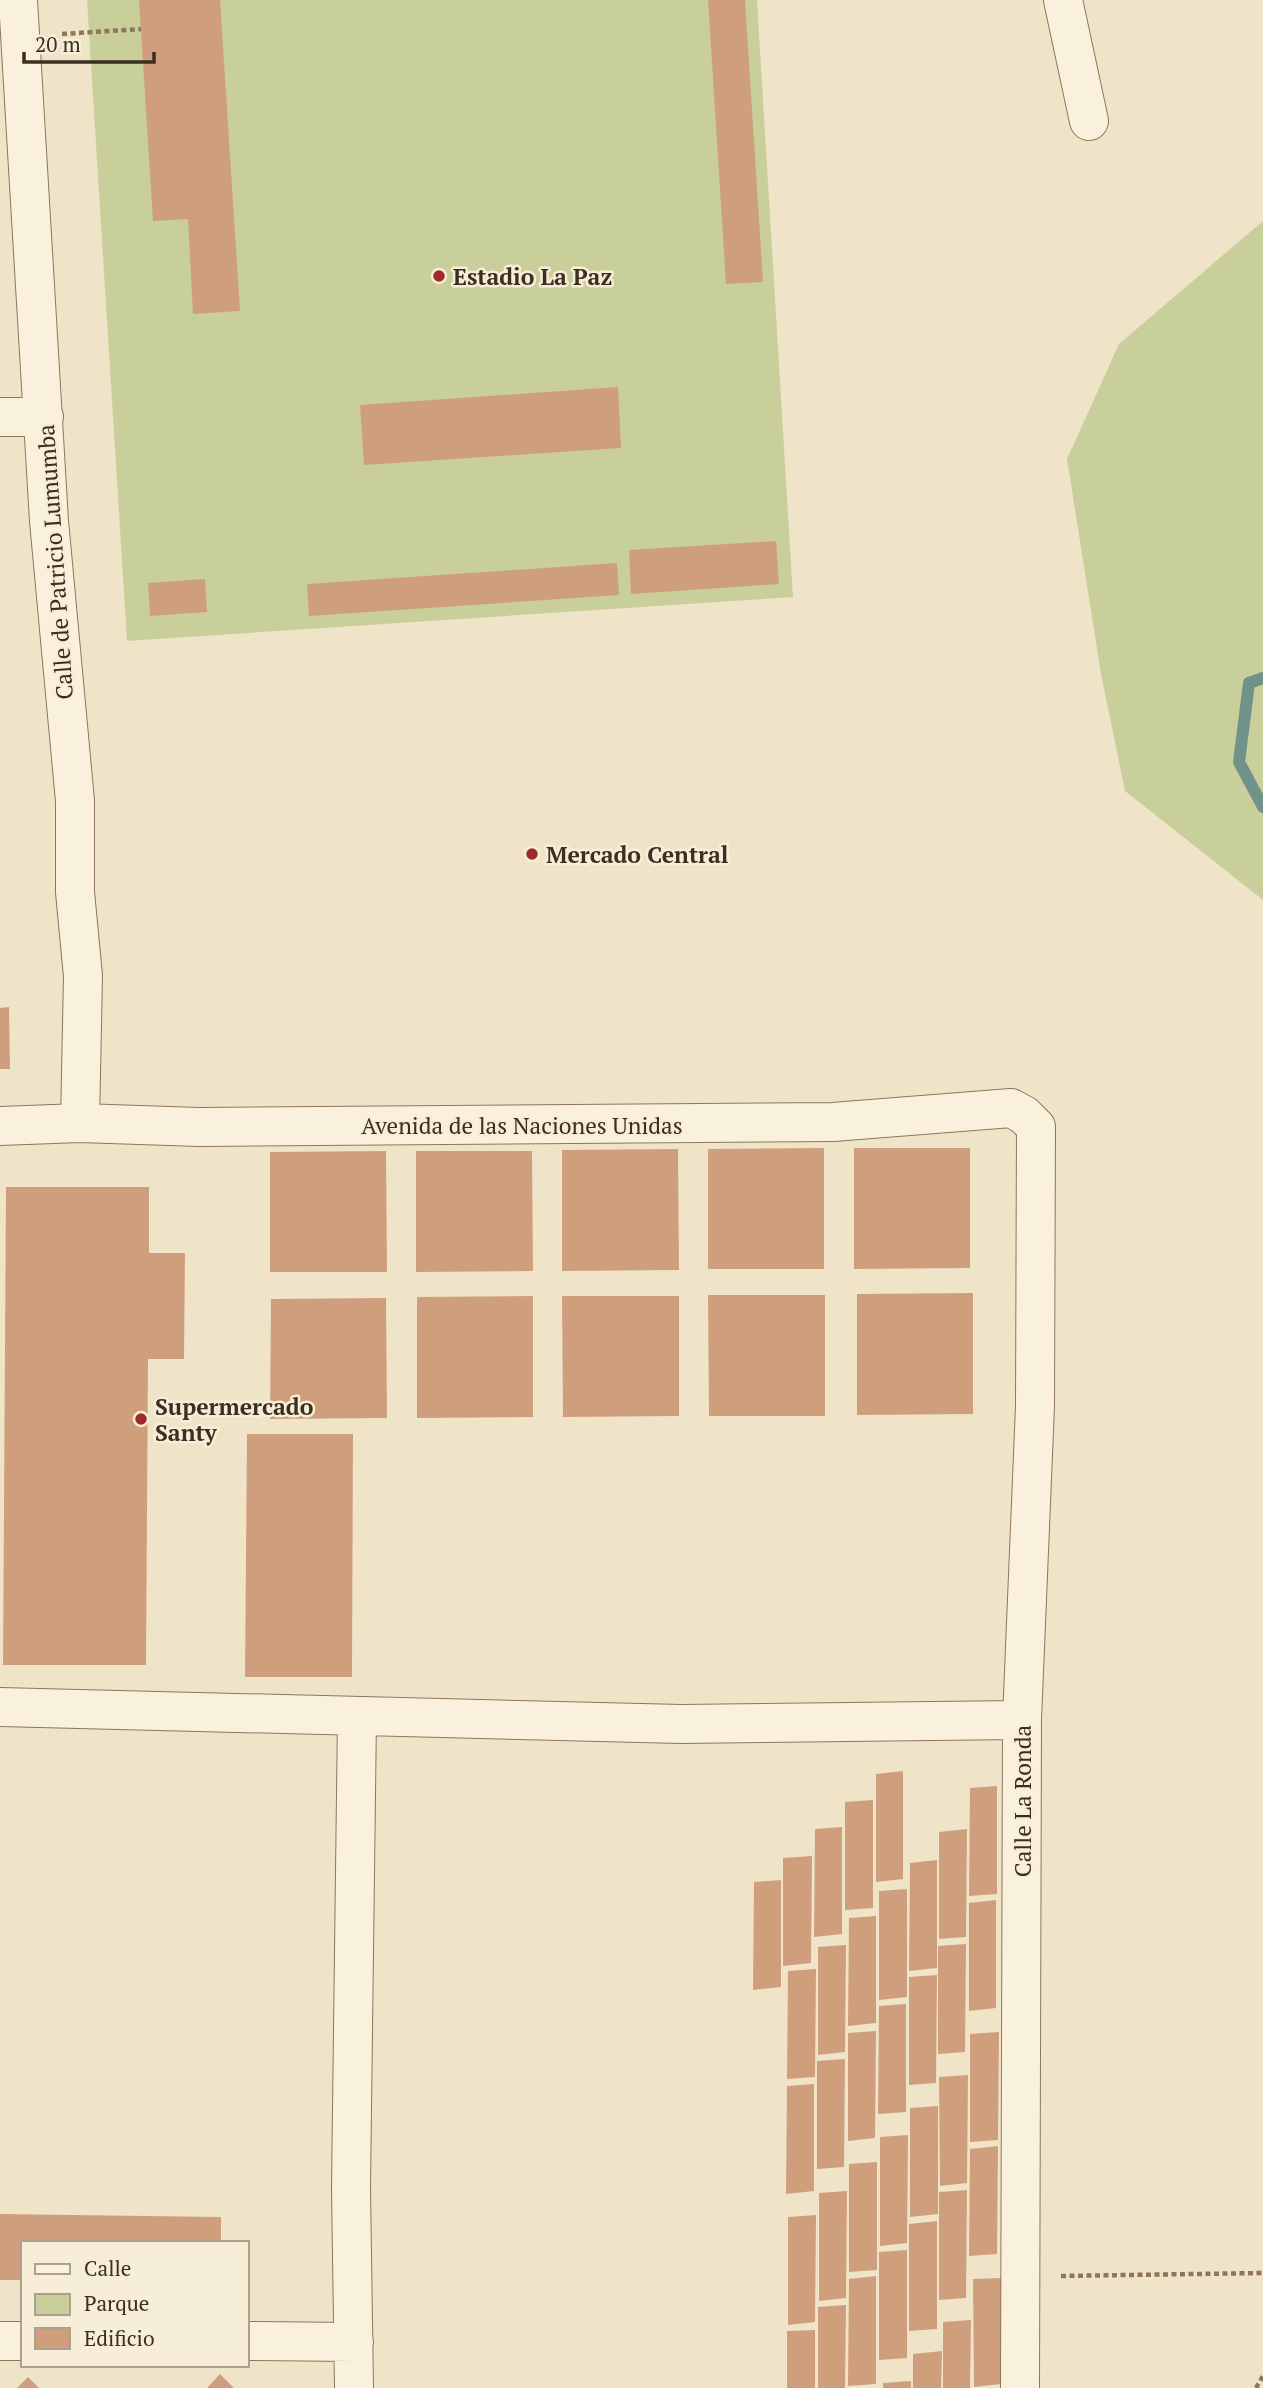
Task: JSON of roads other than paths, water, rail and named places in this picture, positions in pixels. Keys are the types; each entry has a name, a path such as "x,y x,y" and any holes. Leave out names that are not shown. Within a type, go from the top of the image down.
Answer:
{"street":[{"name":"Calle de Patricio Lumumba","path":"18,0 60,660 75,801 75,891 83,976 80,1123"},
{"path":"1063,0 1089,121"},
{"path":"0,417 44,417"},
{"name":"Avenida de las Naciones Unidas","path":"0,1126 80,1123 199,1127 832,1122 1011,1108 1024,1115 1036,1127"},
{"name":"Calle La Ronda","path":"1020,2388 1022,1720 1035,1406 1036,1127"},
{"path":"0,1707 681,1724 1022,1720"},
{"path":"354,2388 351,2188 357,1716"},
{"path":"0,2341 21,2341"},
{"path":"248,2341 354,2342"}],"waterway":[{"path":"1263,678 1249,683 1239,762 1263,807"}],"place":[{"name":"Estadio La Paz","path":"439,276"},
{"name":"Mercado Central","path":"532,854"},
{"name":"Supermercado Santy","path":"141,1419"}]}
